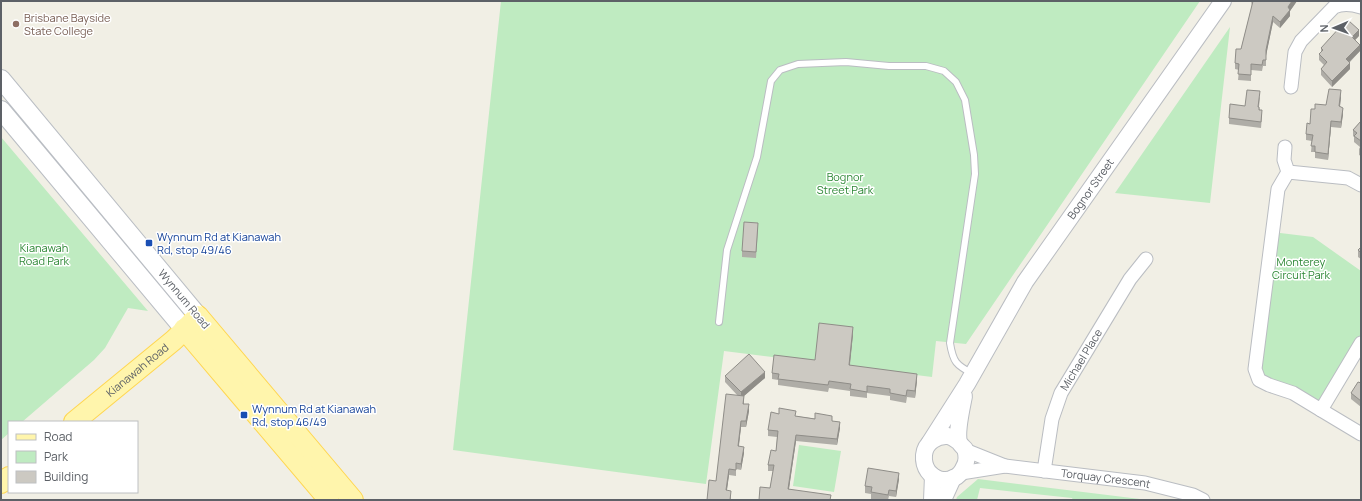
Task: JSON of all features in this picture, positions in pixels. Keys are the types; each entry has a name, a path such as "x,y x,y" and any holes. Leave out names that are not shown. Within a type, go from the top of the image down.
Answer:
{"main road":[{"name":"Wynnum Road","path":"1,79 329,500"},
{"name":"Wynnum Road","path":"1,110 191,323 353,500"},
{"name":"Kianawah Road","path":"75,421 174,340 191,323"}],"street":[{"name":"Bognor Street","path":"933,476 926,470 924,451 970,379 1026,282 1223,1"},
{"path":"1291,87 1295,52 1301,41 1334,7 1341,4 1352,4 1361,7"},
{"path":"1285,147 1284,160 1288,172 1278,189 1255,369 1259,380 1269,385 1293,392 1361,434"},
{"path":"1288,172 1348,178 1361,185"},
{"name":"Michael Place","path":"1044,471 1052,419 1061,393 1130,279 1146,259"},
{"path":"1321,410 1361,343"},
{"name":"Bognor Street","path":"943,500 966,462 962,446 960,417 970,379"},
{"path":"930,442 940,436 948,436 962,446"},
{"name":"Torquay Crescent","path":"962,446 1005,466 1145,483 1193,495 1203,500"},
{"name":"Torquay Crescent","path":"957,476 1005,466"},
{"path":"932,500 933,476 941,479 957,476"}],"lane":[{"path":"719,322 727,250 757,157 771,81 780,70 798,64 846,62 889,66 926,66 944,71 956,82 965,100 974,155 975,174 950,343 952,356 958,366 970,379"}],"green space":[{"name":"Bognor Street Park","path":"501,1 1200,1 966,344 936,341 932,377 724,351 706,484 453,450"},
{"path":"1230,27 1210,203 1115,193"},
{"name":"Kianawah Road Park","path":"1,137 148,311 128,308 105,348 94,360 23,421 8,421 8,434 1,440"},
{"name":"Monterey Circuit Park","path":"1272,232 1313,237 1361,271 1361,343 1321,410 1259,380"},
{"path":"799,445 841,451 834,492 793,486"},
{"path":"978,479 1148,500 1073,500 1072,498 980,488 977,500 956,500 957,497"}],"building":[{"path":"1253,1 1292,1 1288,7 1290,10 1280,22 1273,16 1266,50 1266,60 1263,60 1262,65 1251,64 1251,75 1238,74 1239,64 1235,63 1236,49 1241,49"},
{"path":"1349,21 1359,30 1352,37 1360,45 1346,59 1350,63 1332,81 1321,69 1327,62 1319,54 1323,50 1321,48 1341,26 1342,28"},
{"path":"1329,89 1341,90 1339,106 1343,108 1341,122 1331,121 1328,154 1315,152 1315,146 1311,146 1313,135 1306,134 1307,123 1310,124 1311,109 1315,109 1315,104 1326,105"},
{"path":"1247,90 1260,91 1258,107 1259,110 1262,110 1261,122 1229,118 1230,104 1245,106"},
{"path":"1361,121 1361,141 1354,136 1357,133 1353,130"},
{"path":"744,222 758,223 756,252 742,251"},
{"path":"819,323 853,327 849,365 917,374 915,391 907,390 906,396 890,393 890,389 867,386 867,392 850,389 851,384 829,381 828,385 778,379 779,374 772,373 774,355 815,360"},
{"path":"749,354 765,372 741,392 725,376"},
{"path":"1358,382 1361,383 1361,401 1351,393"},
{"path":"726,394 744,396 743,404 749,404 746,421 741,421 738,446 744,447 741,464 736,463 736,470 729,469 726,490 731,491 730,500 707,500 709,480 716,481"},
{"path":"779,408 796,411 795,416 815,419 815,413 832,416 832,421 840,422 837,439 796,435 788,489 831,495 830,500 759,500 760,487 770,488 774,465 768,465 771,450 776,451 778,431 768,430 771,412 779,414"},
{"path":"868,468 899,473 896,491 889,490 888,495 871,492 872,487 865,486"}],"place":[{"name":"Brisbane Bayside State College","path":"16,24"},
{"name":"Wynnum Rd at Kianawah Rd, stop 49/46","path":"149,243"},
{"name":"Wynnum Rd at Kianawah Rd, stop 46/49","path":"244,415"}]}
